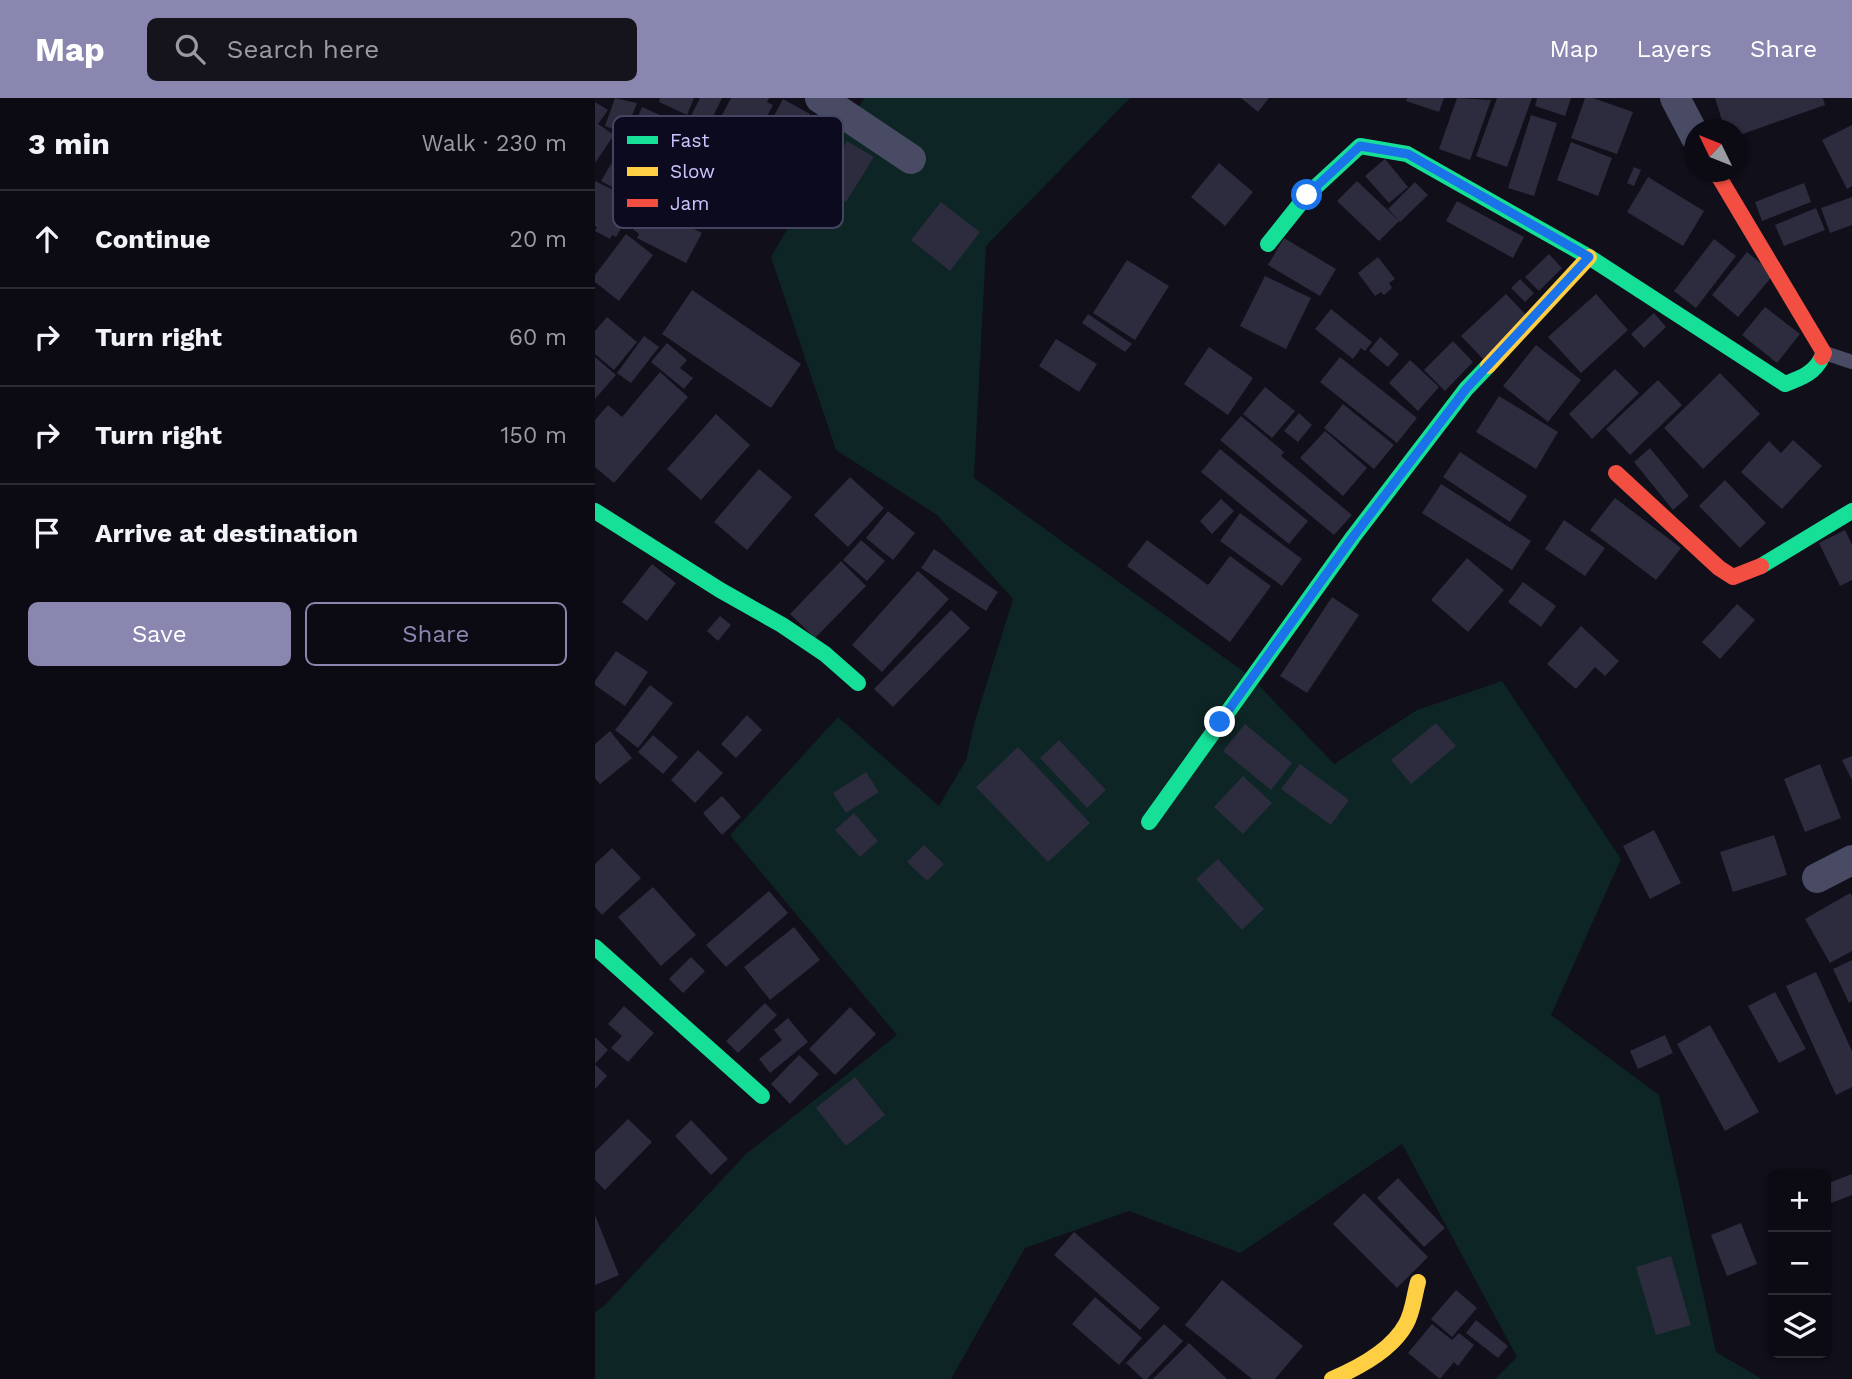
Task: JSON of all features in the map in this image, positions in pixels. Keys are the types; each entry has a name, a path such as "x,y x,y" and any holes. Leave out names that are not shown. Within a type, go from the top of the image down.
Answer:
{"street":[{"path":"820,98 911,159"},
{"path":"1675,98 1686,119"},
{"path":"1268,244 1307,195 1360,146 1408,154 1589,257 1785,384 1808,376 1821,364 1824,353 1722,182"},
{"path":"1149,822 1353,537 1466,389 1589,257"},
{"path":"1615,473 1719,568 1734,577 1766,564 1852,511"},
{"path":"595,511 720,590 782,625 825,654 859,682"},
{"path":"1817,878 1852,860"},
{"path":"595,947 762,1096"},
{"path":"1332,1379 1343,1375 1395,1339 1406,1324 1418,1282"}],"lane":[{"path":"1824,353 1852,362"}],"green space":[{"path":"864,98 1130,98 986,246 974,478 1250,676 1334,764 1417,710 1502,681 1621,859 1551,1015 1659,1095 1716,1352 1762,1379 1495,1379 1517,1357 1402,1144 1240,1253 1129,1211 1025,1248 951,1379 595,1379 595,1312 603,1307 746,1154 897,1035 730,835 838,717 939,806 966,760 975,721 1013,599 937,515 836,450 771,257 788,228 843,228 843,134"}],"building":[{"path":"615,98 637,103 632,116 613,116 613,129 605,126"},
{"path":"660,98 694,98 687,115 659,102"},
{"path":"700,98 722,98 713,116 691,116"},
{"path":"731,98 769,98 767,102 773,105 767,116 722,116"},
{"path":"1241,98 1269,98 1258,112"},
{"path":"1407,98 1444,98 1439,112 1406,101"},
{"path":"1457,98 1491,100 1470,160 1439,149"},
{"path":"1497,98 1532,98 1507,167 1476,156"},
{"path":"1537,98 1571,98 1565,116 1535,106"},
{"path":"1585,98 1593,98 1633,112 1617,154 1571,138"},
{"path":"1715,98 1823,98 1825,105 1747,132 1747,119 1722,119"},
{"path":"783,99 810,114 809,116 774,116"},
{"path":"595,102 608,110 598,124 613,136 595,163"},
{"path":"642,107 660,115 660,116 638,116"},
{"path":"1531,115 1557,123 1534,196 1508,188"},
{"path":"1852,125 1852,186 1847,189 1822,140"},
{"path":"847,141 874,157 846,202 843,200 843,148"},
{"path":"1571,142 1612,158 1598,196 1557,180"},
{"path":"1385,159 1408,187 1389,203 1365,176"},
{"path":"613,161 613,188 601,181"},
{"path":"1219,163 1253,192 1225,226 1191,197"},
{"path":"1634,167 1641,170 1634,186 1627,183"},
{"path":"1648,177 1704,211 1683,246 1627,212"},
{"path":"595,181 613,190 613,228 621,228 616,237 612,235 610,239 595,231"},
{"path":"1357,181 1399,221 1379,241 1337,201"},
{"path":"1415,182 1428,195 1400,222 1388,209"},
{"path":"1804,183 1811,202 1762,221 1755,202"},
{"path":"1852,197 1852,225 1830,233 1821,208"},
{"path":"1457,201 1524,237 1513,258 1446,221"},
{"path":"941,202 980,232 950,271 911,240"},
{"path":"1816,208 1825,230 1784,246 1775,225"},
{"path":"632,228 692,228 702,233 686,263 637,238 639,234"},
{"path":"626,234 653,255 619,301 595,282 595,275"},
{"path":"1284,238 1336,269 1320,296 1268,265"},
{"path":"1714,239 1736,256 1696,308 1674,291"},
{"path":"1747,252 1774,274 1738,317 1712,295"},
{"path":"1549,254 1562,268 1539,291 1525,277"},
{"path":"1378,257 1395,279 1389,283 1392,288 1384,295 1381,292 1375,296 1358,273"},
{"path":"1127,260 1169,286 1135,340 1093,313"},
{"path":"1265,276 1311,298 1286,349 1240,326"},
{"path":"1520,279 1534,293 1525,302 1511,288"},
{"path":"692,290 801,364 771,408 662,334"},
{"path":"1506,294 1529,318 1484,360 1461,336"},
{"path":"1596,294 1628,330 1581,373 1548,337"},
{"path":"1765,307 1800,334 1777,363 1742,335"},
{"path":"1331,309 1372,342 1365,351 1361,348 1353,359 1315,329"},
{"path":"1654,313 1666,327 1644,348 1631,334"},
{"path":"1088,314 1132,344 1125,352 1082,323"},
{"path":"607,317 637,342 614,370 595,354 595,331"},
{"path":"644,336 659,347 631,383 617,373"},
{"path":"1380,337 1399,354 1388,367 1369,351"},
{"path":"1056,339 1097,364 1079,392 1039,366"},
{"path":"1453,341 1473,362 1445,391 1424,370"},
{"path":"667,343 687,360 680,368 693,378 684,389 651,362"},
{"path":"1536,345 1581,380 1548,422 1503,386"},
{"path":"1209,347 1253,378 1228,415 1184,384"},
{"path":"595,357 616,375 595,399"},
{"path":"1340,357 1417,418 1397,443 1320,382"},
{"path":"1410,360 1439,387 1418,411 1389,383"},
{"path":"1615,369 1639,393 1592,439 1569,414"},
{"path":"660,372 688,397 614,483 595,467 595,420 608,405 622,417"},
{"path":"1720,373 1760,414 1703,469 1664,428"},
{"path":"1658,380 1682,405 1630,455 1606,429"},
{"path":"1265,387 1295,411 1272,438 1243,414"},
{"path":"1499,396 1558,432 1536,469 1476,432"},
{"path":"1343,404 1394,445 1374,469 1324,428"},
{"path":"1299,413 1312,425 1298,442 1284,431"},
{"path":"716,414 750,445 701,500 667,469"},
{"path":"1241,416 1284,452 1281,456 1352,515 1334,535 1220,440"},
{"path":"1325,431 1367,468 1343,496 1300,458"},
{"path":"1793,440 1822,466 1782,509 1741,472 1769,441 1781,453"},
{"path":"1650,448 1689,496 1673,510 1634,462"},
{"path":"1220,449 1308,521 1289,544 1201,472"},
{"path":"1460,452 1527,496 1510,522 1443,477"},
{"path":"759,469 792,497 747,550 714,522"},
{"path":"850,477 884,508 848,547 814,515"},
{"path":"1725,480 1766,523 1740,548 1699,506"},
{"path":"1441,484 1531,541 1512,570 1422,513"},
{"path":"1615,498 1681,548 1656,580 1590,530"},
{"path":"1221,499 1234,511 1212,534 1200,521"},
{"path":"888,511 915,533 893,560 866,538"},
{"path":"1240,513 1302,559 1282,586 1220,541"},
{"path":"1564,520 1605,548 1585,576 1545,549"},
{"path":"1845,530 1852,545 1852,580 1840,586 1819,543"},
{"path":"861,540 885,561 867,581 843,560"},
{"path":"1147,540 1208,585 1230,556 1271,586 1230,642 1127,566"},
{"path":"934,549 998,592 986,611 921,568"},
{"path":"1467,558 1504,590 1468,632 1431,600"},
{"path":"841,561 866,586 815,638 790,614"},
{"path":"652,564 676,583 647,621 622,602"},
{"path":"918,571 949,599 882,672 852,645"},
{"path":"1523,582 1556,606 1541,627 1508,602"},
{"path":"1332,597 1359,615 1307,693 1280,676"},
{"path":"1737,604 1755,620 1720,659 1702,642"},
{"path":"951,610 970,628 893,707 874,689"},
{"path":"720,616 731,625 718,641 707,631"},
{"path":"1581,626 1619,661 1605,676 1595,667 1576,689 1547,664"},
{"path":"616,651 648,672 625,706 595,685 595,681"},
{"path":"650,685 673,703 638,748 615,730"},
{"path":"747,715 762,730 736,758 721,744"},
{"path":"1436,723 1456,746 1411,784 1391,760"},
{"path":"1245,724 1292,763 1271,790 1223,751"},
{"path":"610,731 632,758 600,784 595,778 595,744"},
{"path":"653,735 678,757 663,774 638,752"},
{"path":"1059,740 1106,790 1087,808 1040,758"},
{"path":"1018,747 1090,823 1048,862 976,787"},
{"path":"698,750 723,773 695,803 671,780"},
{"path":"1852,756 1852,780 1842,760"},
{"path":"1300,764 1349,800 1331,825 1281,789"},
{"path":"1820,764 1841,818 1805,832 1784,779"},
{"path":"866,772 879,792 846,813 833,793"},
{"path":"1243,776 1272,803 1243,834 1214,807"},
{"path":"722,796 741,817 722,835 703,813"},
{"path":"854,813 878,841 860,857 835,830"},
{"path":"1654,830 1681,883 1650,899 1623,846"},
{"path":"1774,835 1787,875 1733,892 1720,852"},
{"path":"924,845 944,864 927,881 907,862"},
{"path":"612,848 641,878 602,915 595,907 595,864"},
{"path":"1218,859 1264,909 1242,930 1196,879"},
{"path":"653,887 696,935 661,966 618,917"},
{"path":"769,891 788,913 726,967 706,945"},
{"path":"1850,893 1852,951 1830,963 1805,919"},
{"path":"794,927 820,960 770,1000 744,967"},
{"path":"691,957 705,971 683,993 669,979"},
{"path":"1852,960 1852,1001 1849,1003 1833,969"},
{"path":"1816,972 1852,1051 1852,1087 1836,1095 1786,986"},
{"path":"1775,992 1806,1049 1779,1063 1748,1006"},
{"path":"765,1003 777,1015 738,1053 726,1041"},
{"path":"624,1006 654,1033 628,1062 611,1048 622,1036 608,1024"},
{"path":"850,1007 876,1034 835,1075 809,1049"},
{"path":"788,1018 808,1042 770,1073 759,1059 782,1040 774,1030"},
{"path":"1710,1025 1759,1112 1725,1131 1677,1044"},
{"path":"1665,1035 1673,1053 1638,1069 1630,1051"},
{"path":"595,1037 608,1050 595,1064"},
{"path":"799,1055 819,1074 790,1104 771,1084"},
{"path":"595,1064 607,1076 595,1089"},
{"path":"855,1077 885,1115 846,1146 816,1108"},
{"path":"628,1119 652,1142 605,1190 595,1180 595,1152"},
{"path":"691,1120 728,1159 711,1175 675,1136"},
{"path":"1852,1174 1852,1195 1831,1203 1831,1182"},
{"path":"1398,1178 1445,1228 1424,1247 1377,1198"},
{"path":"1364,1193 1428,1257 1397,1288 1333,1224"},
{"path":"595,1215 619,1275 595,1285"},
{"path":"1741,1223 1757,1264 1727,1276 1711,1235"},
{"path":"1074,1232 1160,1308 1140,1330 1054,1255"},
{"path":"1671,1256 1691,1325 1656,1335 1636,1267"},
{"path":"1222,1280 1303,1346 1275,1379 1252,1379 1185,1325"},
{"path":"1456,1290 1477,1308 1452,1337 1431,1319"},
{"path":"1095,1297 1142,1338 1119,1365 1072,1324"},
{"path":"1476,1320 1508,1346 1498,1358 1466,1333"},
{"path":"1164,1324 1183,1341 1147,1379 1143,1379 1126,1363"},
{"path":"1432,1324 1452,1340 1459,1333 1474,1345 1458,1366 1454,1362 1440,1379 1408,1353"},
{"path":"1189,1343 1227,1379 1153,1379"}],"traffic: fast":[{"path":"1268,244 1307,195 1360,146 1407,154 1589,257 1785,384 1811,371 1822,357"},
{"path":"1149,822 1353,537 1466,389 1488,366"},
{"path":"595,511 720,590 782,625 825,654 858,683"},
{"path":"1761,566 1852,511"},
{"path":"595,947 762,1096"}],"traffic: slow":[{"path":"1488,366 1589,257"},
{"path":"1332,1379 1373,1357 1400,1333 1410,1314 1418,1282"}],"traffic: jam":[{"path":"1722,182 1824,353 1822,357"},
{"path":"1616,473 1719,568 1733,577 1761,566"}],"route":[{"path":"1220,722 1353,537 1466,389 1589,257 1408,154 1360,146 1307,195"}]}
